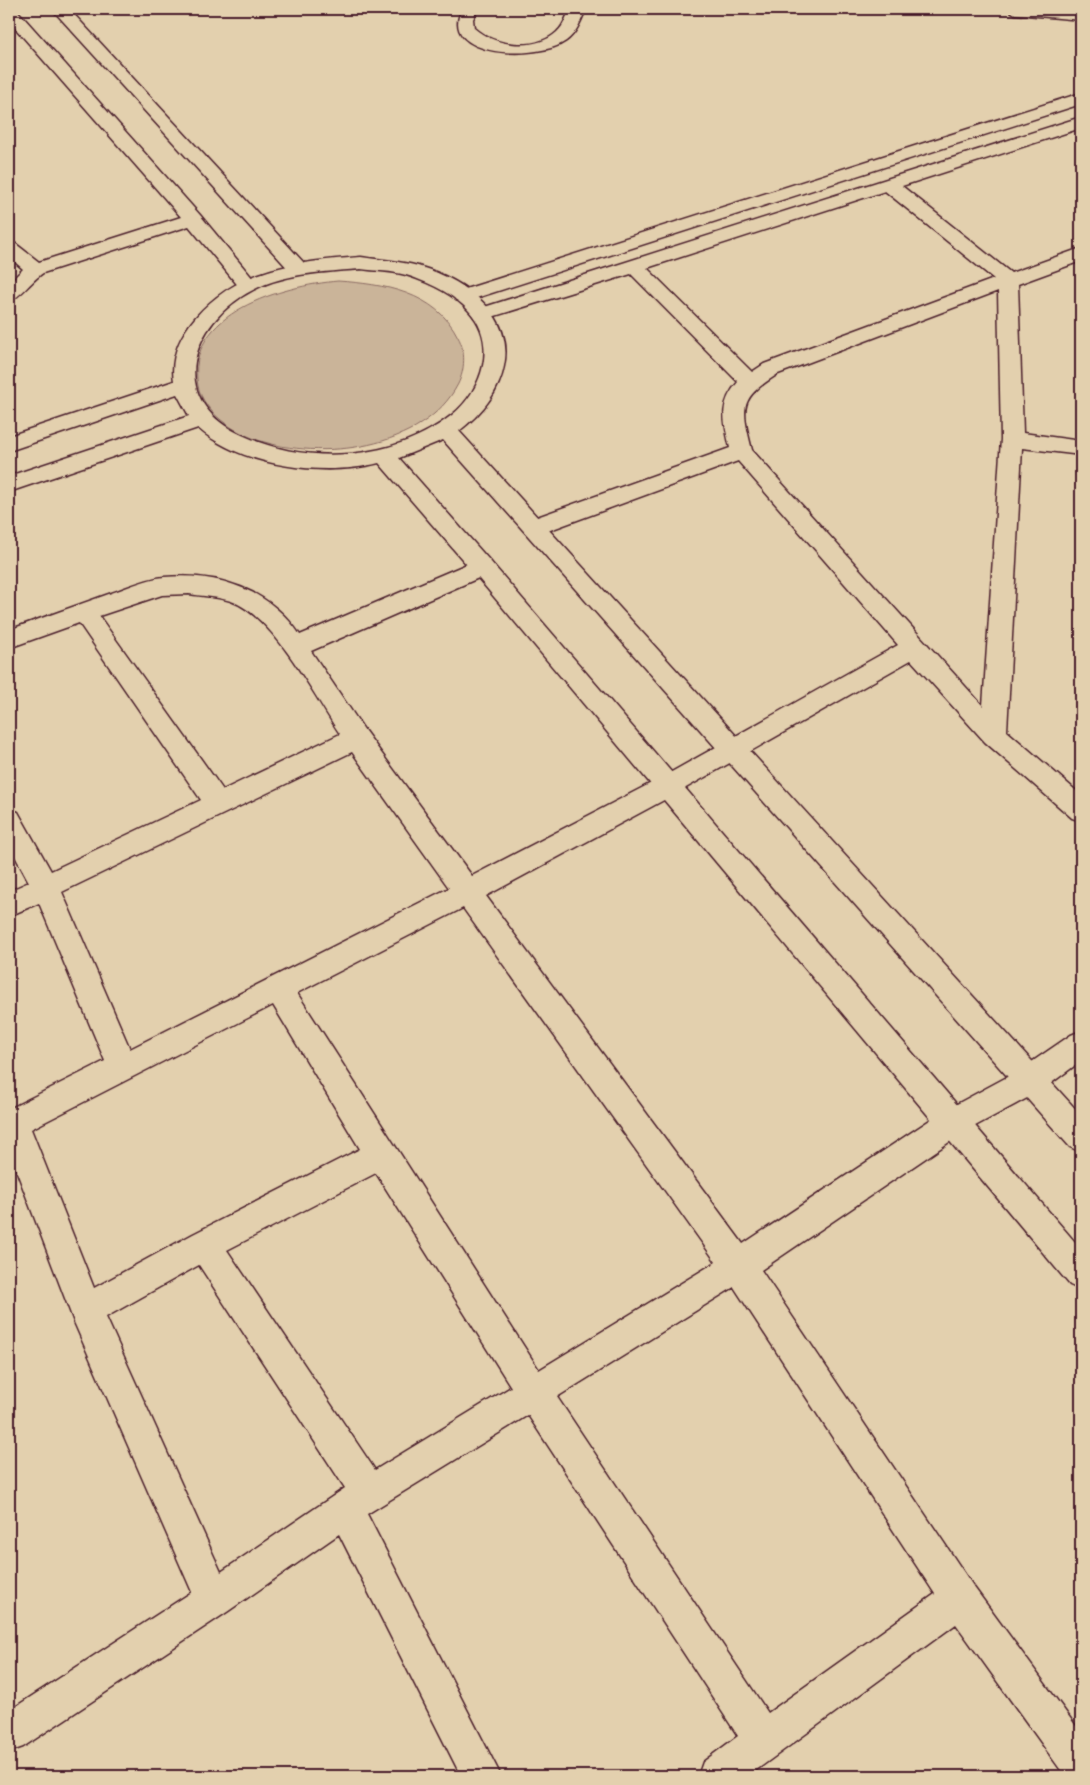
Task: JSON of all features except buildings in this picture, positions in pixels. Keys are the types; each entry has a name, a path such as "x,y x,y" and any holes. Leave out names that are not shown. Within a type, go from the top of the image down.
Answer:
{"street":[{"path":"60,9 298,268"},
{"path":"470,9 465,19 466,29 473,36 492,46 520,49 538,48 568,32 578,9"},
{"path":"1015,9 1081,15"},
{"path":"9,11 193,219 247,284"},
{"path":"463,296 1081,98"},
{"path":"482,314 635,267 887,183 1081,122"},
{"path":"887,183 1008,282 1012,439 994,734"},
{"path":"9,295 24,277 36,270 193,219"},
{"path":"9,248 36,270"},
{"path":"1081,254 771,369 750,382 738,395 732,408 742,452 914,648 994,734 1081,810"},
{"path":"361,263 412,271 455,289 482,314 489,324 496,350 492,377 476,404 446,430 419,443 384,455 342,461 301,460 262,452 228,438 203,419 183,385 184,349 205,316 247,284 298,268 361,263"},
{"path":"635,267 750,382"},
{"path":"9,443 183,385"},
{"path":"9,484 203,419"},
{"path":"446,430 1081,1137"},
{"path":"1012,439 1081,448"},
{"path":"534,528 742,452"},
{"path":"384,455 482,567 1081,1274"},
{"path":"296,648 482,567"},
{"path":"9,639 162,586 206,586 235,593 250,600 268,613 296,648 356,738 739,1266 960,1599 1081,1765"},
{"path":"84,612 218,803"},
{"path":"214,1599 86,1310 11,1124 468,892 668,786 914,648"},
{"path":"9,904 356,738"},
{"path":"9,820 46,887 122,1066"},
{"path":"278,988 380,1155 533,1392 763,1740"},
{"path":"9,1734 214,1599 357,1500 739,1266 953,1122 1031,1080 1081,1044"},
{"path":"86,1310 204,1245 380,1155"},
{"path":"204,1245 357,1500 482,1776"},
{"path":"717,1776 763,1740 960,1599"}],"shaded area":[{"path":"338,281 373,285 407,293 422,300 448,322 461,342 463,367 458,384 442,406 421,424 396,436 368,445 340,449 311,449 283,446 258,440 230,427 213,413 201,396 198,386 198,360 206,339 222,322 242,308 266,297 291,289"}]}
